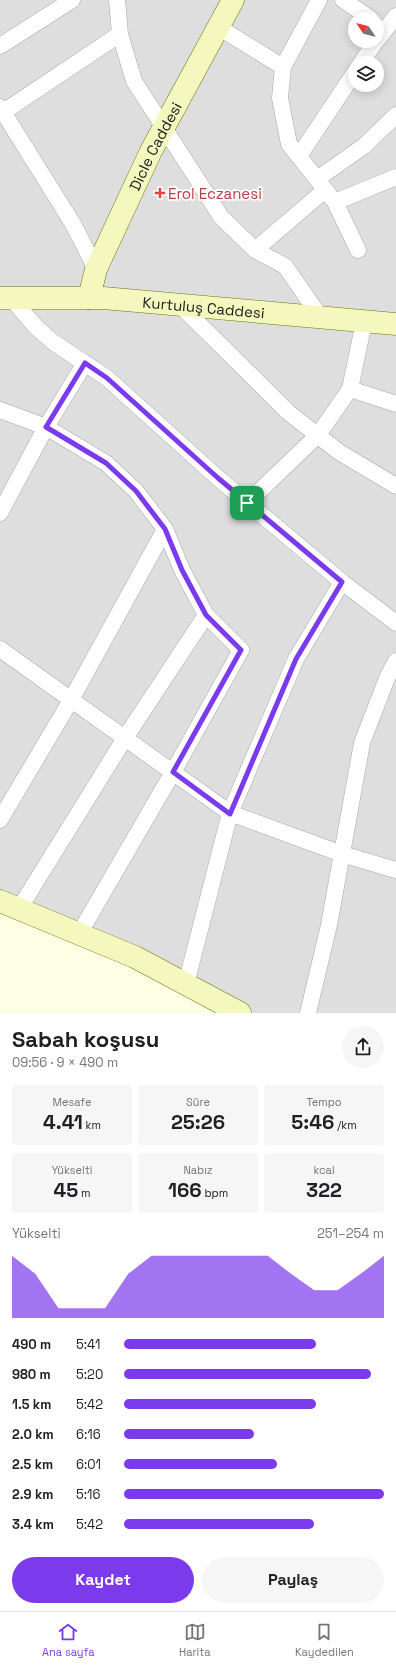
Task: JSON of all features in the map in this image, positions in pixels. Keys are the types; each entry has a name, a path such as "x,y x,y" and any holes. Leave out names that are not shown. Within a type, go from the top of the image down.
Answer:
{"main road":[{"name":"Dicle Caddesi","path":"89,298 96,269 151,151 233,0"},
{"name":"Kurtuluş Caddesi","path":"6,298 89,298 396,324"},
{"path":"9,905 135,957 240,1013"}],"street":[{"path":"0,46 72,0"},
{"path":"117,0 120,34 134,81 221,217 256,250 285,266 321,318"},
{"path":"319,0 283,68 280,98 289,144 326,190 358,250"},
{"path":"343,0 361,12"},
{"path":"218,27 283,68"},
{"path":"366,56 386,27"},
{"path":"96,269 73,224 2,110 120,34"},
{"path":"299,156 348,82"},
{"path":"256,250 326,190 364,146 396,115"},
{"path":"326,190 396,176"},
{"path":"6,298 53,342 107,378 247,503 342,582 396,623"},
{"path":"180,305 290,412 338,452 396,486"},
{"path":"247,503 318,435 350,389 364,322"},
{"path":"0,513 46,427 85,363"},
{"path":"350,389 396,404"},
{"path":"0,410 46,427 106,463 136,491 165,529 182,570 206,615 241,650 173,772 79,934"},
{"path":"0,820 71,700 165,529"},
{"path":"186,984 230,814 296,659 342,582"},
{"path":"9,905 125,738 206,615"},
{"path":"0,649 230,814 342,854 396,870"},
{"path":"308,1013 329,925 362,743 387,678 396,662"}],"shaded area":[{"path":"0,0 396,0 396,1013 0,1013"},
{"path":"0,911 157,979 215,1013 0,1013"}],"place":[{"name":"Erol Eczanesi","path":"160,193"}],"route":[{"path":"85,363 107,378 247,503 342,582 296,659 230,814 173,772 241,650 206,615 182,570 165,529 136,491 106,463 46,427 85,363"}]}
